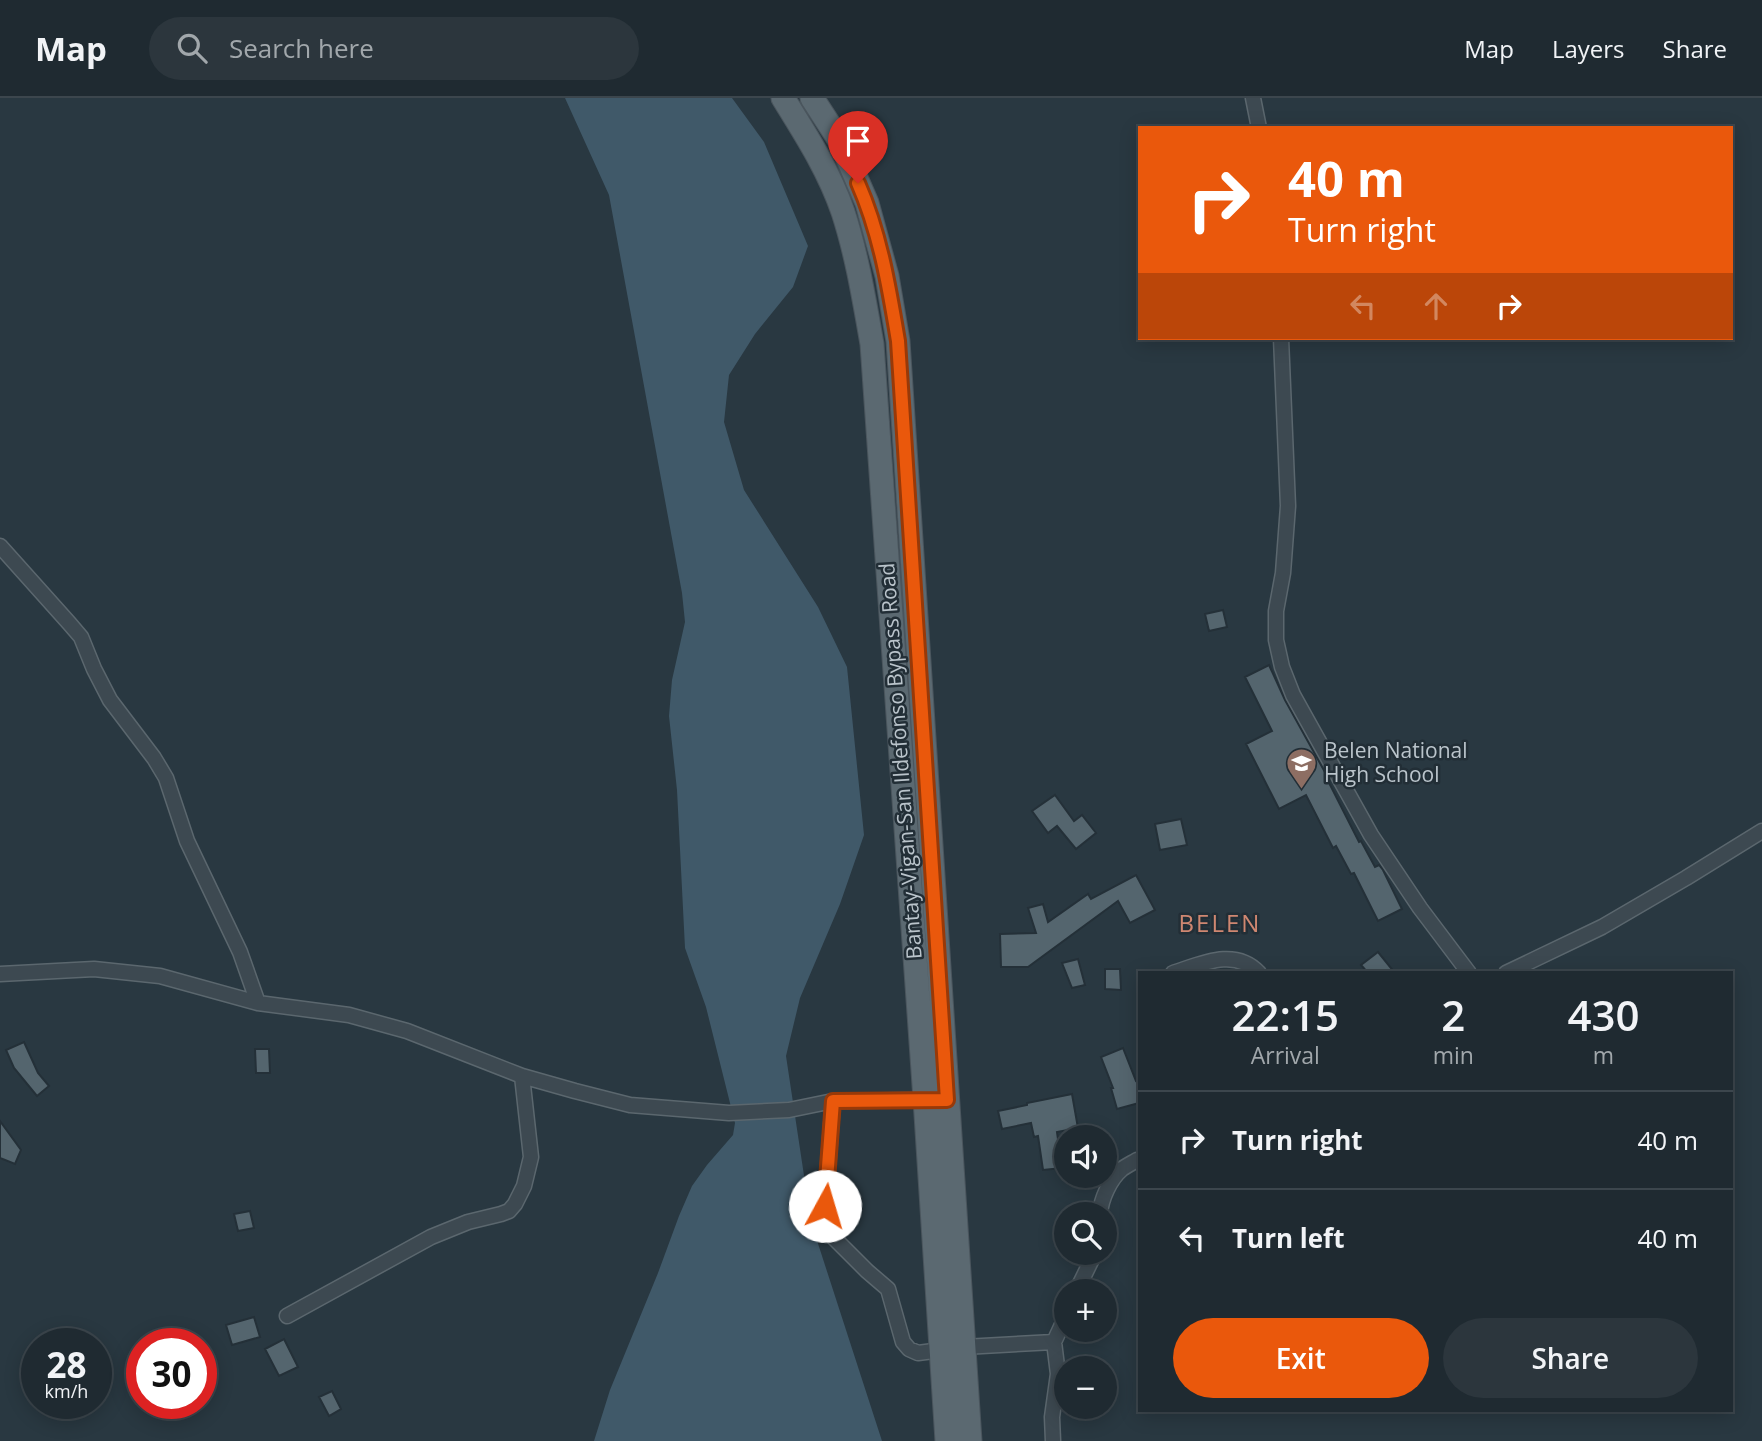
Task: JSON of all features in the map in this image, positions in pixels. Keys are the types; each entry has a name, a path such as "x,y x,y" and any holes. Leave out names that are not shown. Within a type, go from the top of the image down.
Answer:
{"main road":[{"name":"Bantay-Vigan-San Ildefonso Bypass Road","path":"783,98 816,152 843,211 861,280 872,344 936,1100"},
{"name":"Bantay-Vigan-San Ildefonso Bypass Road","path":"812,98 840,141 867,203 887,276 898,341 936,1100 952,1349 947,1441"},
{"name":"Bantay-Vigan-San Ildefonso Bypass Road","path":"952,1349 970,1441"}],"street":[{"path":"1254,98 1259,126"},
{"path":"1281,340 1288,506 1283,573 1276,611 1276,640 1282,667 1293,695 1371,835 1420,908 1467,971"},
{"path":"0,547 81,638 110,700 166,778 187,841 240,952 257,1003"},
{"path":"1510,971 1602,928 1762,831"},
{"path":"1178,971 1216,959 1229,958 1240,960 1257,971"},
{"path":"0,974 94,969 160,976 257,1003 349,1015 407,1031 522,1076 630,1105 729,1112 789,1110 833,1101 936,1100"},
{"path":"287,1316 431,1237 468,1222 509,1211 524,1186 531,1157 522,1076"},
{"path":"833,1101 825,1206 827,1223 834,1238 888,1289 903,1342 909,1349 918,1353 1054,1342 1058,1374 1052,1417 1053,1441"},
{"path":"1102,1202 1112,1182 1122,1170 1138,1160"}],"water":[{"path":"565,98 732,98 764,142 808,246 793,287 755,334 729,375 724,422 744,490 818,607 847,667 864,835 840,904 800,998 786,1056 811,1222 882,1441 594,1441 610,1390 692,1186 733,1135 735,1123 706,1007 685,948 677,790 669,716 672,680 685,622 682,593 609,195"}],"building":[{"path":"1223,610 1227,627 1209,631 1205,614"},
{"path":"1269,665 1359,842 1361,841 1375,867 1379,865 1383,870 1402,909 1378,921 1354,873 1351,874 1336,846 1333,848 1306,795 1279,809 1246,744 1272,731 1245,677"},
{"path":"1055,795 1074,821 1082,815 1096,833 1076,849 1057,826 1048,833 1032,811"},
{"path":"1181,819 1187,845 1160,850 1155,824"},
{"path":"1136,875 1155,910 1130,923 1118,901 1028,967 1001,967 1000,934 1036,933 1028,908 1043,904 1048,922 1088,894 1091,899"},
{"path":"1378,952 1393,971 1366,971 1361,965"},
{"path":"1078,959 1085,985 1072,988 1062,963"},
{"path":"1105,969 1120,969 1121,990 1105,989"},
{"path":"24,1042 38,1073 49,1086 37,1096 14,1068 6,1050"},
{"path":"1123,1048 1138,1080 1138,1103 1117,1109 1113,1088 1101,1057"},
{"path":"255,1049 269,1049 270,1073 256,1073"},
{"path":"1072,1094 1077,1125 1054,1125 1054,1169 1043,1170 1038,1136 1034,1137 1031,1123 1002,1129 998,1111"},
{"path":"0,1121 21,1150 15,1164 0,1158"},
{"path":"250,1211 254,1228 238,1231 234,1214"},
{"path":"254,1317 260,1337 232,1345 226,1325"},
{"path":"284,1339 298,1367 279,1376 265,1349"},
{"path":"332,1391 341,1409 329,1416 319,1397"}],"place":[{"name":"Belen National High School","path":"1301,790"}],"district":[{"name":"BELEN","path":"1220,924"}],"route":[{"path":"825,1206 833,1101 947,1100 898,341 887,276 867,203 858,183"}]}
